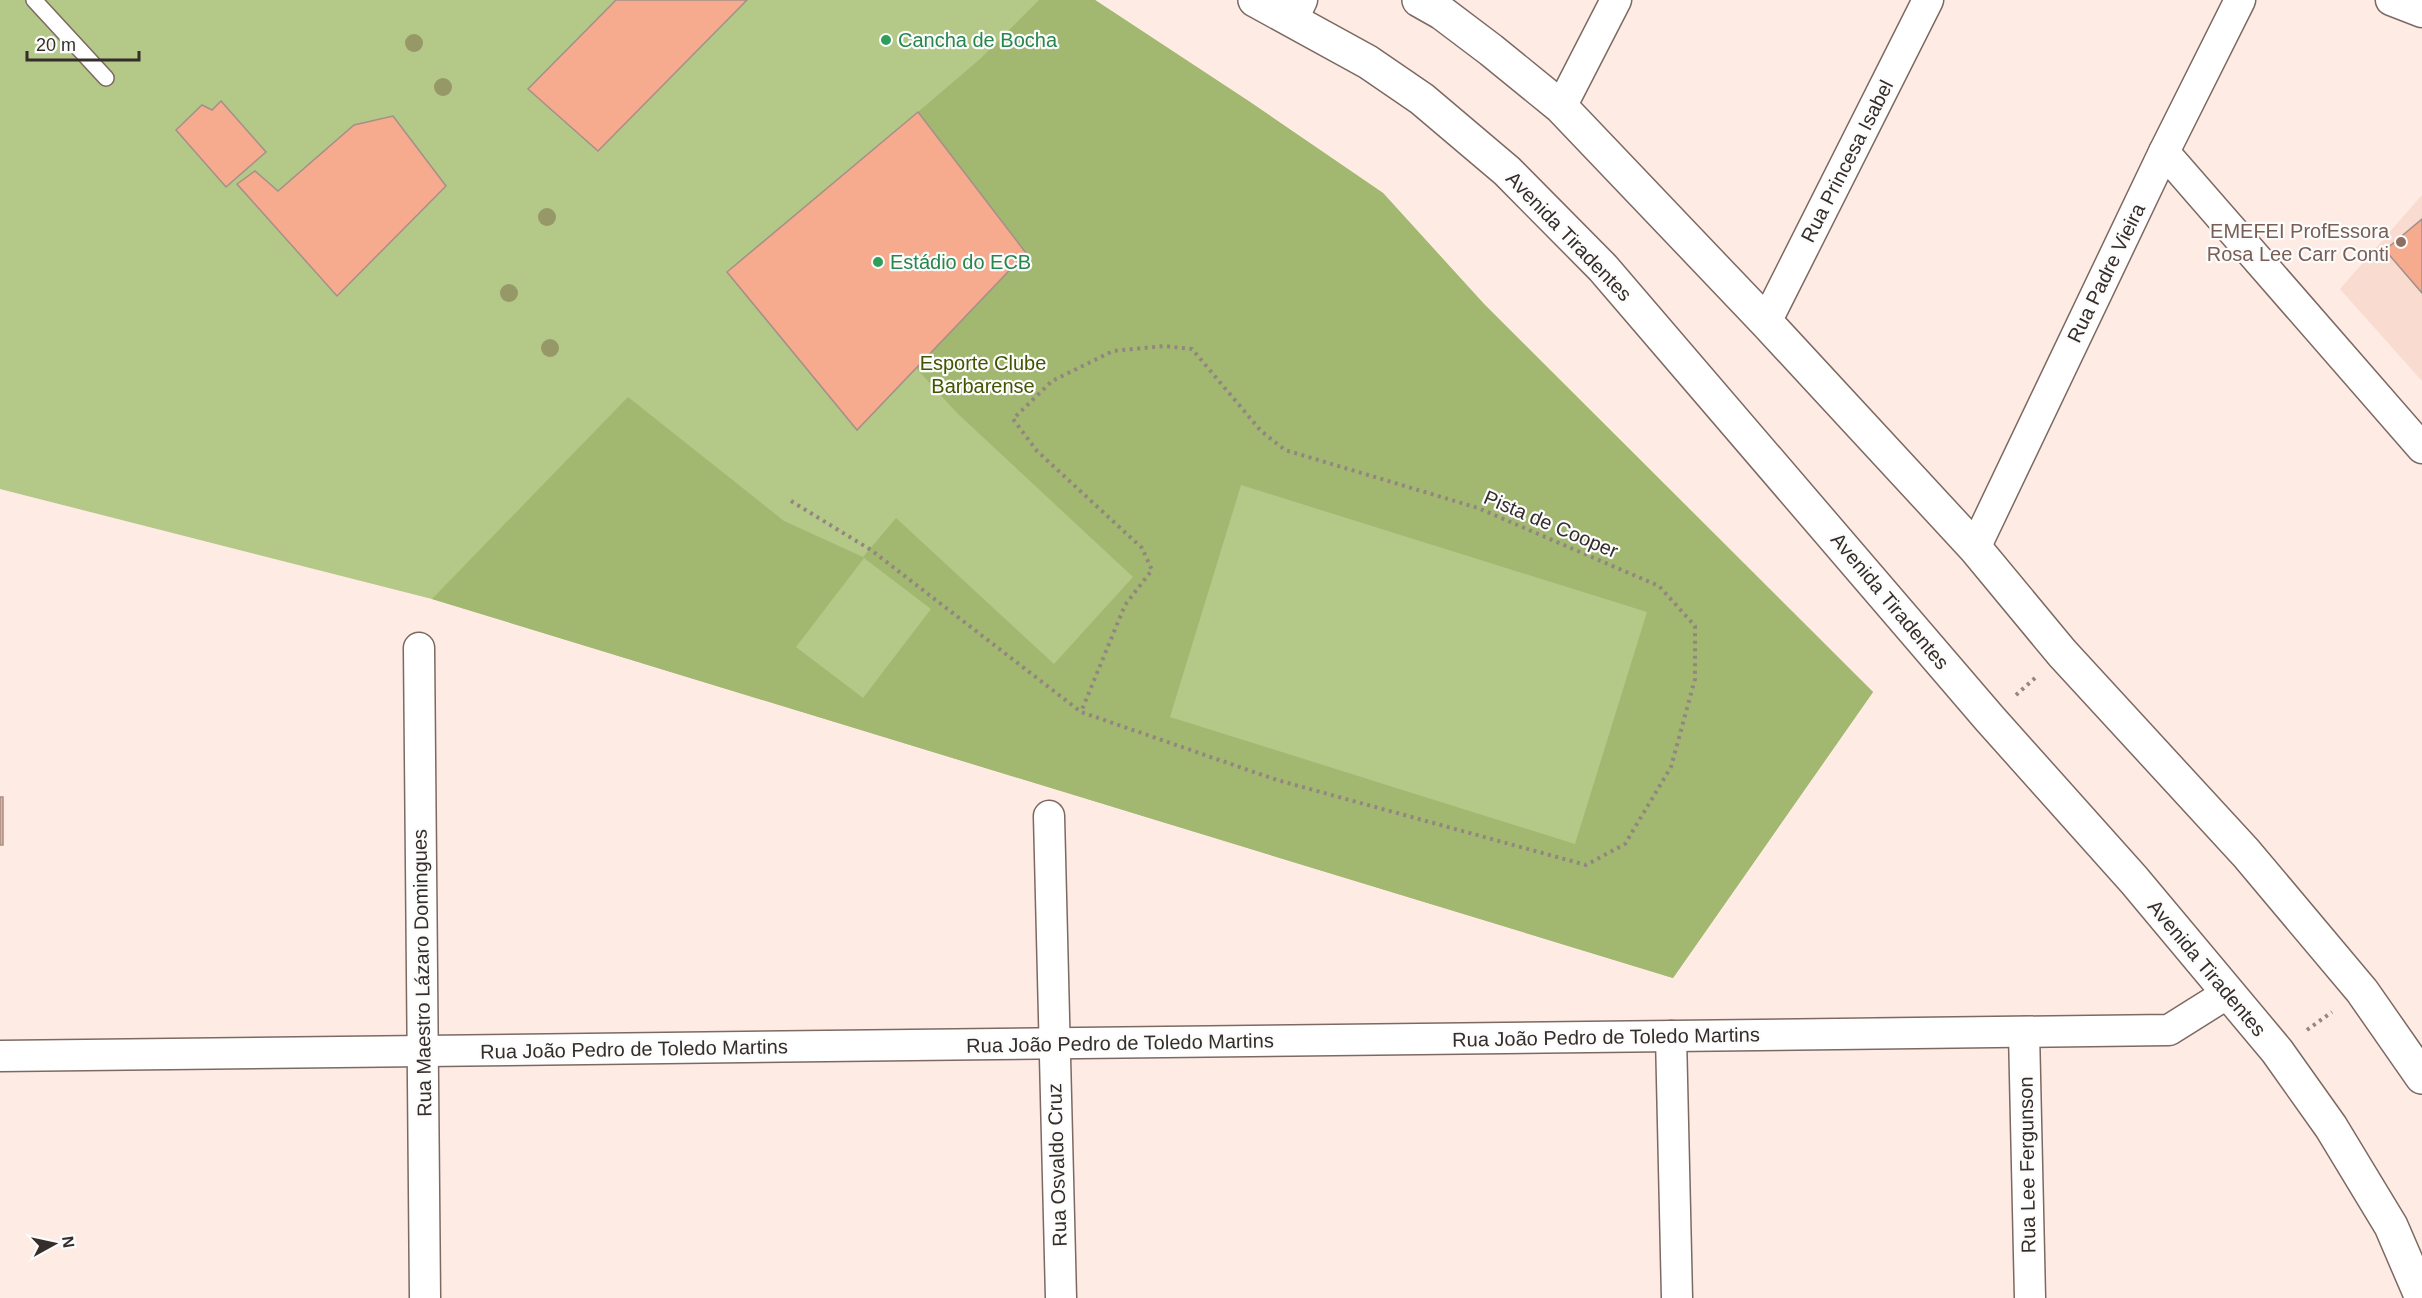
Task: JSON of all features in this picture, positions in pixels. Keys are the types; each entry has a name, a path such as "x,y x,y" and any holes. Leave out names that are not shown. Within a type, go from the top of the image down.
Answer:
{"main road":[{"name":"Avenida Tiradentes","path":"1255,0 1298,10 1422,99 1515,179 1603,268 1990,719 2134,880 2277,1052 2331,1127 2391,1226 2422,1298"},
{"path":"1419,0 1442,12 1561,107 1766,322 1975,548 2062,653 2246,853 2362,991 2422,1077"}],"street":[{"path":"1561,107 1616,0"},
{"name":"Rua Princesa Isabel","path":"1766,322 1928,0"},
{"name":"Rua Padre Vieira","path":"1975,548 2164,152 2240,0"},
{"path":"2391,0 2422,12"},
{"path":"2164,152 2422,448"},
{"name":"Rua Maestro Lázaro Domingues","path":"419,648 425,1298"},
{"name":"Rua Osvaldo Cruz","path":"1049,816 1061,1298"},
{"name":"Rua João Pedro de Toledo Martins","path":"0,1056 2169,1030 2228,993"},
{"name":"Rua Lee Fergunson","path":"2024,1032 2030,1298"},
{"path":"1671,1036 1673,1293"}],"lane":[{"path":"34,0 106,78"}],"path":[{"name":"Pista de Cooper","path":"1164,346 1192,349 1261,431 1285,450 1478,508 1659,586 1695,626 1695,679 1671,767 1625,844 1586,865 1277,780 1082,712 1125,605 1152,570 1142,548 1037,452 1013,419 1052,381 1113,351 1164,346"},
{"path":"791,501 880,557 1082,712"},
{"path":"1990,719 2062,653"},
{"path":"2277,1052 2362,991"}],"shaded area":[{"name":"EMEFEI ProfEssora Rosa Lee Carr Conti","path":"2422,195 2422,381 2340,289"}],"green space":[{"name":"Esporte Clube Barbarense","path":"0,0 1095,0 1383,193 1484,304 1873,692 1673,978 432,599 0,489"},
{"path":"1039,0 1095,0 1383,193 1484,304 1873,692 1673,978 432,599 628,397 784,521 863,557 896,518 1054,664 1133,577 957,413 916,368 1026,253 918,112 980,59","holes":["1241,485 1647,612 1575,844 1170,717","864,558 931,609 863,698 796,647"]}],"building":[{"path":"616,0 747,0 598,151 528,89"},
{"path":"221,101 266,152 226,187 176,130 202,105 212,110"},
{"name":"Estádio do ECB","path":"918,112 1026,253 857,430 727,272"},
{"path":"393,116 446,186 337,296 237,184 255,171 278,191 354,125"},
{"path":"2422,219 2422,293 2385,250"},
{"path":"0,797 3,797 3,845 0,845"}],"place":[{"name":"Cancha de Bocha","path":"886,40"},
{"name":"EMEFEI ProfEssora Rosa Lee Carr Conti","path":"2401,242"},
{"name":"Estádio do ECB","path":"878,262"}]}
